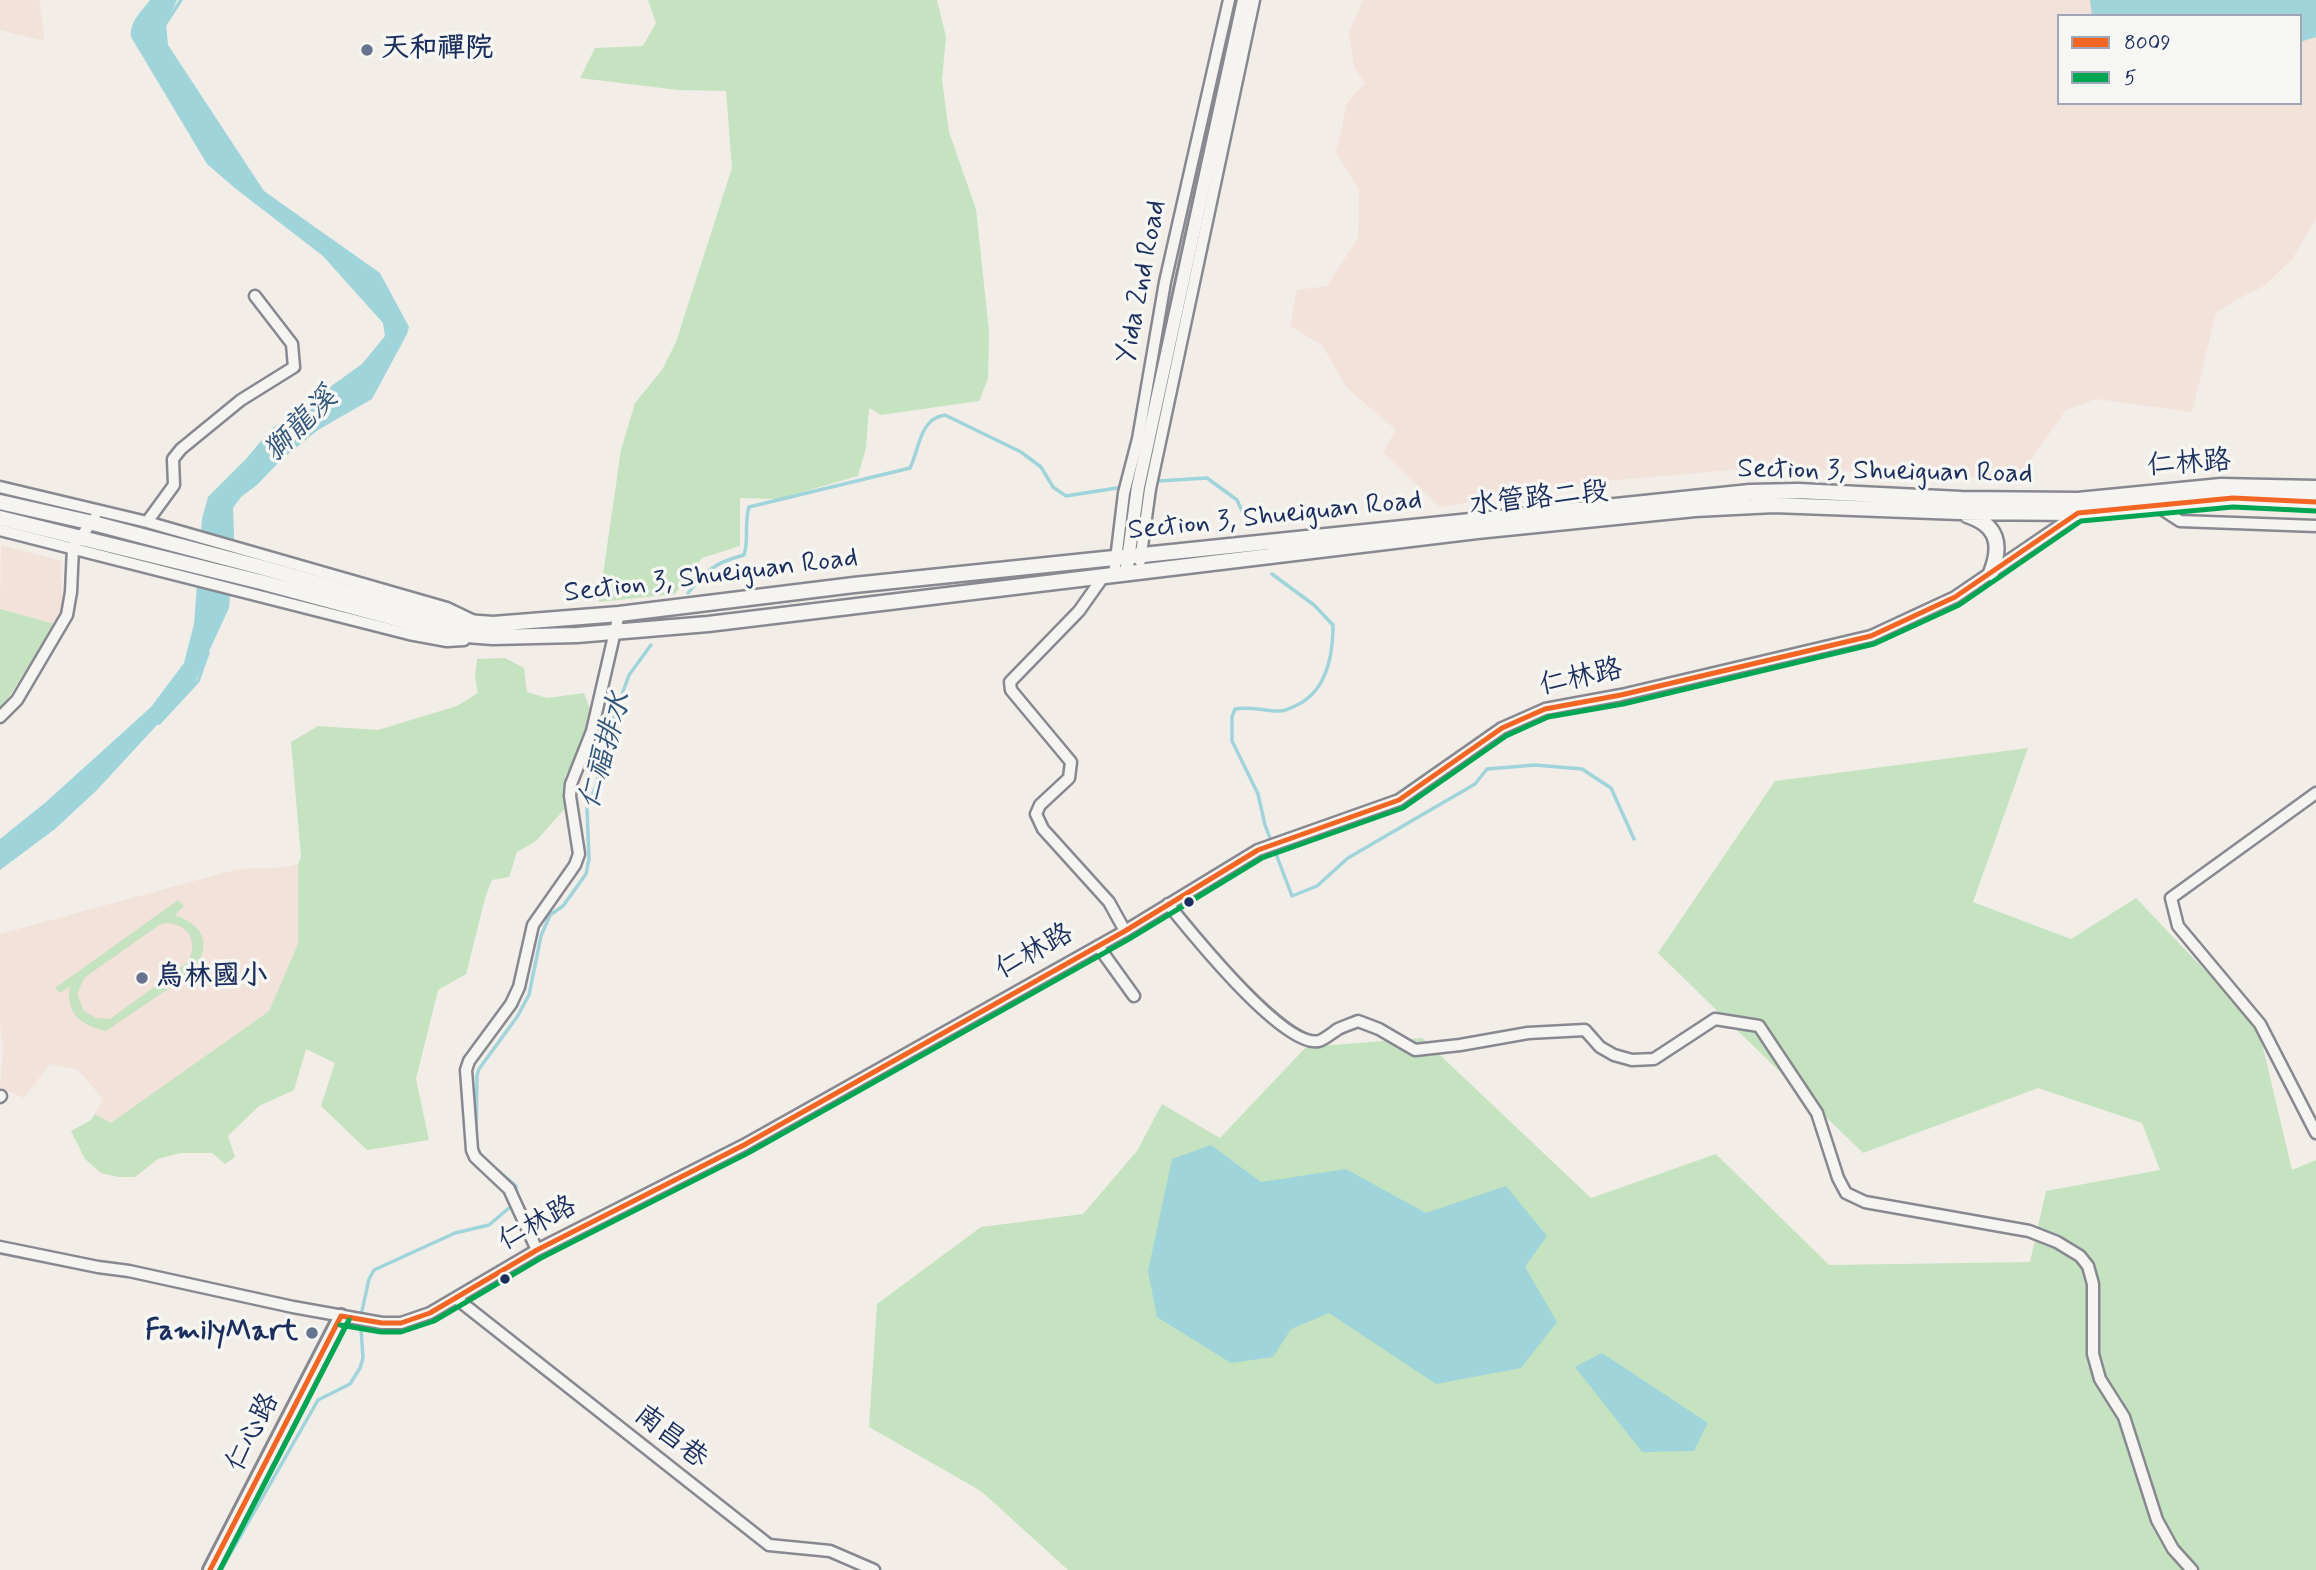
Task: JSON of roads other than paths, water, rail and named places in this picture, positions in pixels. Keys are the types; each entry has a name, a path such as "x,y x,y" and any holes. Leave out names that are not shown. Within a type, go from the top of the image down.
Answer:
{"main road":[{"name":"仁林路","path":"2078,506 2221,485 2316,488"},
{"name":"Section 3, Shueiguan Road","path":"262,568 452,621 479,623 619,614 854,584 1750,492 1798,491 2078,506"},
{"name":"仁林路","path":"2078,506 2156,505 2233,498 2316,502"},
{"path":"0,502 96,517 165,551"},
{"name":"水管路二段","path":"1120,575 1477,531 1695,509 1774,505 1959,512"},
{"name":"Section 3, Shueiguan Road","path":"1959,512 2078,506"},
{"path":"1959,512 1978,518 1988,525 1996,540 1998,555 1991,573"},
{"path":"0,517 78,542 165,551 262,568"},
{"name":"Section 3, Shueiguan Road","path":"262,568 453,634 493,637 615,633 864,607 1120,575"}],"street":[{"name":"Yida 2nd Road","path":"1128,556 1124,494 1138,439 1165,282 1229,0"},
{"name":"Yida 2nd Road","path":"1128,556 1138,487 1244,0"},
{"name":"Yida 2nd Road","path":"1120,575 1150,489 1254,0"},
{"path":"147,522 174,485 173,459 181,450 241,400 294,367 292,344 255,296"},
{"path":"0,487 96,517 147,522"},
{"path":"2156,505 2180,521 2316,526"},
{"name":"仁林路","path":"0,1247 370,1321 401,1322 430,1313 537,1251 744,1145 1125,931 1258,850 1399,800 1502,728 1545,709 1621,695 1871,636 1955,597 1991,573 2078,506"},
{"path":"0,717 17,699 67,615 78,542 96,517"},
{"path":"147,522 165,551"},
{"path":"0,530 78,542"},
{"name":"Section 3, Shueiguan Road","path":"165,551 261,597 447,641 493,637"},
{"path":"1120,575 1079,611 1010,682 1011,690 1071,762 1069,778 1040,804 1036,814 1043,828 1110,902 1125,931"},
{"path":"537,1251 509,1189 475,1157 472,1150 466,1070 469,1061 511,1004 519,987 533,925 575,864 579,853 570,796 571,784 592,731 619,614"},
{"path":"2316,793 2171,898 2178,926 2260,1024 2316,1133"},
{"path":"1168,904 1217,964 1266,1011 1302,1038 1319,1041 1341,1027 1358,1021 1379,1029 1415,1050 1528,1033 1585,1030 1600,1048 1632,1060 1654,1059 1714,1018 1759,1026 1817,1113 1838,1178 1846,1193 1865,1202 2029,1231 2057,1242 2080,1256 2088,1266 2093,1284 2093,1354 2100,1379 2124,1417 2157,1520 2173,1549 2192,1570"},
{"path":"1098,946 1135,996"},
{"name":"南昌巷","path":"457,1299 769,1545 830,1551 874,1570"},
{"name":"仁心路","path":"210,1570 347,1317"}],"water":[{"name":"獅龍溪","path":"150,0 177,0 166,23 168,45 264,191 380,273 409,327 372,399 318,430 282,459 241,497 233,508 229,608 193,686 97,790 55,829 0,870 0,839 46,802 151,707 184,663 194,624 202,519 208,497 270,430 362,364 385,336 383,323 323,256 207,164 131,37 134,22"},
{"path":"2090,0 2316,0 2316,37 2302,41 2302,14 2092,14"},
{"path":"1211,1145 1261,1182 1346,1169 1426,1213 1506,1186 1547,1236 1525,1267 1557,1322 1521,1368 1436,1384 1329,1313 1291,1329 1273,1357 1231,1363 1157,1317 1148,1271 1172,1159"},
{"path":"1602,1353 1708,1423 1694,1451 1642,1452 1575,1367"}],"waterway":[{"name":"獅龍溪","path":"164,26 181,0"},
{"name":"仁福排水","path":"688,593 712,568 744,555 749,507 910,468 925,428 936,418 945,415 1021,452 1041,467 1053,487 1066,496 1117,488"},
{"name":"仁福排水","path":"1158,481 1207,478 1237,500 1248,524"},
{"name":"仁福排水","path":"1272,574 1314,605 1333,625 1332,649 1326,672 1306,700 1282,711 1235,709 1232,717 1232,741 1258,794 1265,825 1292,896 1317,886 1348,858 1475,784 1487,769 1535,765 1582,769 1611,788 1634,839"},
{"name":"仁福排水","path":"517,1194 516,1186 481,1156 476,1145 477,1075 529,995 541,936 550,915 563,906 586,874 589,859 587,808 596,786 610,728 629,675 651,645"},
{"name":"獅龍溪","path":"159,723 198,681 208,653"},
{"name":"仁福排水","path":"221,1570 318,1400 350,1384 360,1368 363,1358 362,1311 369,1279 374,1270 455,1233 489,1225 509,1208"}],"place":[{"name":"天和禪院","path":"367,50"},
{"name":"烏林國小","path":"142,978"},
{"name":"FamilyMart","path":"312,1333"}]}
